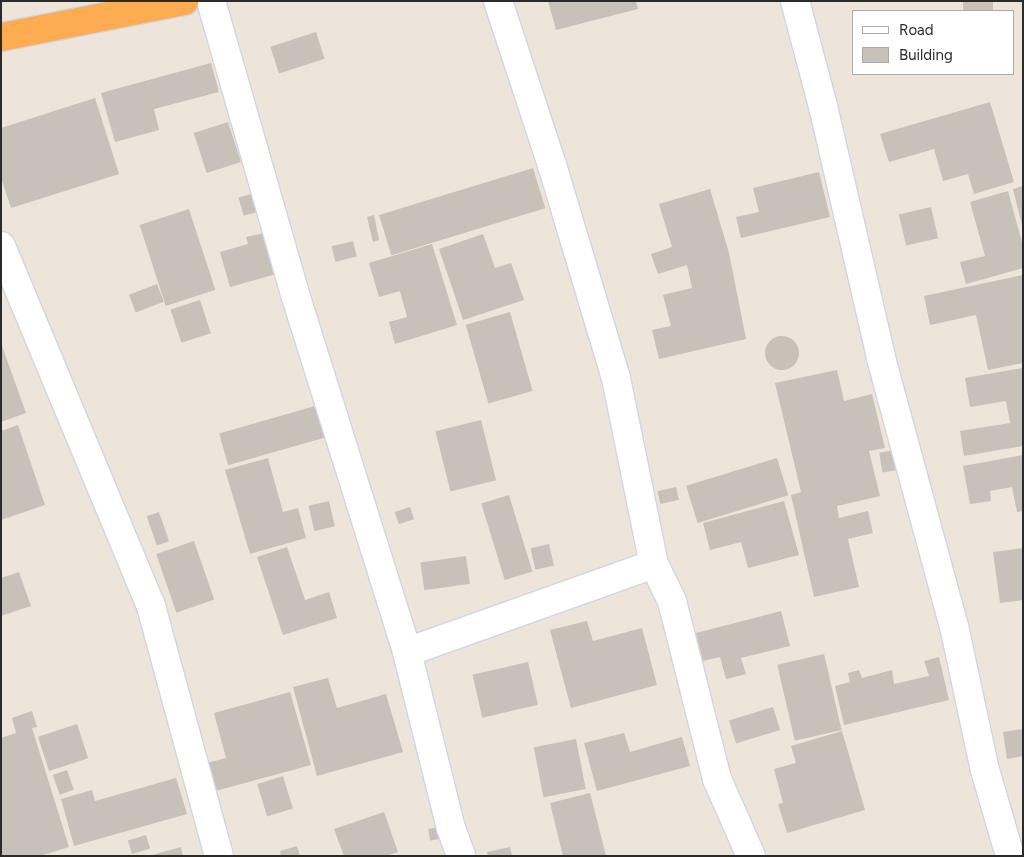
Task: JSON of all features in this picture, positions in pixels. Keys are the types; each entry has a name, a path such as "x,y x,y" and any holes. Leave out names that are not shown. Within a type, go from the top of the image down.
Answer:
{"highway":[{"path":"1,37 185,1"}],"street":[{"path":"211,1 295,294 407,652 451,828 461,856"},
{"path":"498,1 552,165 616,378 654,564 672,601 717,779 751,856"},
{"path":"795,1 823,106 881,358 954,626 985,770 1010,856"},
{"path":"1,246 151,606 219,856"},
{"path":"407,652 654,564"}],"building":[{"path":"548,1 636,1 638,9 556,30"},
{"path":"963,1 993,1 993,10 963,10"},
{"path":"316,32 325,59 279,73 270,47"},
{"path":"211,63 219,92 154,109 159,130 115,142 101,93"},
{"path":"95,98 119,174 11,208 1,178 1,128"},
{"path":"990,102 1014,182 974,194 968,174 943,181 934,149 889,162 880,134"},
{"path":"228,122 241,162 207,173 194,133"},
{"path":"533,168 545,208 391,255 379,215"},
{"path":"819,172 830,217 741,238 736,217 759,212 753,188"},
{"path":"1023,186 1023,225 1022,225 1013,189"},
{"path":"710,189 729,253 746,339 659,359 652,330 671,326 663,295 692,288 687,265 658,274 651,254 672,247 659,204"},
{"path":"1008,191 1023,246 1023,268 966,284 960,262 985,256 970,202"},
{"path":"251,194 256,212 244,216 239,198"},
{"path":"931,207 938,238 906,246 899,214"},
{"path":"189,209 215,290 166,306 140,225"},
{"path":"374,215 379,240 373,242 367,217"},
{"path":"264,233 276,274 230,287 220,252 248,244 246,237"},
{"path":"483,234 495,268 511,263 524,300 463,320 439,249"},
{"path":"353,241 357,257 336,262 332,246"},
{"path":"432,244 457,325 395,344 389,322 407,317 400,291 379,297 369,263"},
{"path":"1023,275 1023,363 988,370 976,315 930,325 924,296"},
{"path":"157,284 164,302 136,312 129,295"},
{"path":"200,300 211,333 181,343 171,310"},
{"path":"510,312 533,391 488,404 466,325"},
{"path":"782,336 789,337 794,341 798,346 798,360 794,365 789,369 782,370 775,369 770,365 766,360 765,353 766,346 770,341 775,337"},
{"path":"1,343 26,413 1,422"},
{"path":"1023,368 1023,446 964,456 960,431 1010,423 1006,401 970,407 965,378"},
{"path":"837,370 844,401 872,394 885,448 869,451 880,496 837,506 839,518 868,511 873,533 848,539 859,587 814,597 791,495 801,492 775,383"},
{"path":"322,404 331,436 228,465 219,433"},
{"path":"481,420 496,480 450,492 435,431"},
{"path":"18,425 45,505 1,520 1,431"},
{"path":"896,450 899,470 882,472 879,453"},
{"path":"1023,455 1023,511 1017,512 1012,487 990,491 991,501 970,504 963,466"},
{"path":"268,458 283,512 298,508 306,538 250,554 225,470"},
{"path":"777,458 788,495 698,523 686,486"},
{"path":"676,487 679,500 660,504 657,491"},
{"path":"509,495 532,572 505,580 481,503"},
{"path":"329,501 335,526 314,531 309,506"},
{"path":"784,501 799,555 748,568 741,542 710,550 703,523"},
{"path":"410,507 414,519 399,524 395,512"},
{"path":"159,512 169,541 157,546 147,516"},
{"path":"194,541 214,600 176,613 156,554"},
{"path":"549,544 554,565 535,570 530,548"},
{"path":"287,547 305,600 329,592 337,618 283,635 257,557"},
{"path":"1023,548 1023,600 1000,603 993,552"},
{"path":"466,556 470,584 424,590 420,562"},
{"path":"19,572 31,606 1,616 1,578"},
{"path":"781,611 790,646 741,658 746,674 726,679 720,657 703,661 696,633"},
{"path":"587,621 593,641 642,628 657,685 571,708 550,630"},
{"path":"824,654 842,730 795,741 777,665"},
{"path":"939,657 949,700 844,725 835,686 850,682 848,673 859,670 862,678 892,670 894,684 929,676 924,661"},
{"path":"528,662 538,705 482,718 472,675"},
{"path":"328,678 337,708 386,694 403,752 317,776 293,687"},
{"path":"290,692 311,765 208,793 200,765 226,758 214,713"},
{"path":"773,707 780,730 736,743 729,720"},
{"path":"32,711 37,727 32,728 69,847 40,856 1,856 1,738 16,733 12,718"},
{"path":"77,724 88,758 49,771 38,737"},
{"path":"1023,729 1023,756 1007,759 1003,732"},
{"path":"842,731 865,810 787,833 778,804 783,803 774,769 796,763 791,746"},
{"path":"624,733 630,752 682,737 690,766 597,791 584,743"},
{"path":"576,739 586,789 544,797 534,747"},
{"path":"67,770 74,790 60,795 53,775"},
{"path":"283,776 293,809 267,816 257,784"},
{"path":"176,778 187,814 74,846 61,799 92,790 95,801"},
{"path":"590,793 606,856 563,856 550,803"},
{"path":"384,812 398,852 385,856 344,856 334,829"},
{"path":"439,827 441,839 430,841 428,829"},
{"path":"146,835 150,848 132,854 128,841"},
{"path":"297,846 300,856 281,856 280,851"},
{"path":"181,847 183,856 152,856 152,855"},
{"path":"510,847 512,856 488,856 487,852"}]}
